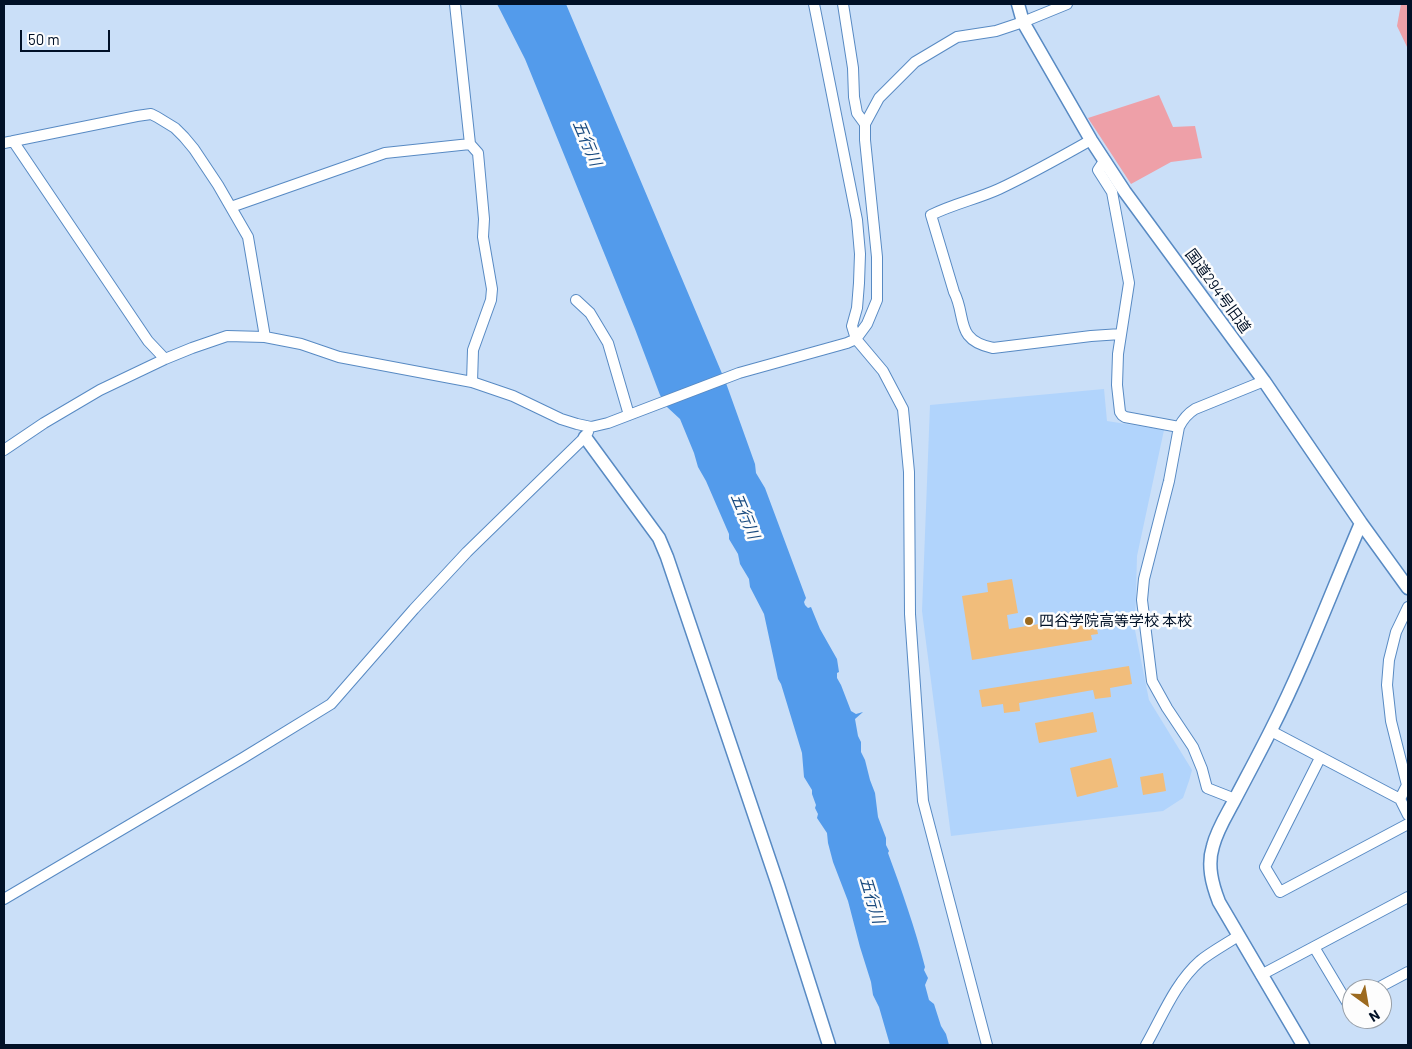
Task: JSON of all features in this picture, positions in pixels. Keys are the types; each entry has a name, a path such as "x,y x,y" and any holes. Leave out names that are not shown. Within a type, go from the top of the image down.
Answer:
{"street":[{"path":"455,4 470,144 478,153 484,219 483,237 492,289 491,300 473,350 472,382"},
{"path":"814,4 857,220 860,254 859,284 852,326 856,339 883,371 903,409 910,472 910,614 922,801 988,1045"},
{"path":"843,4 853,68 854,97 857,113 865,124"},
{"name":"国道294号旧道","path":"1018,4 1023,22 1090,140 1104,161 1264,381 1360,523 1408,588"},
{"path":"4,900 331,704 467,552 560,463 588,432 739,373 856,339 867,324 877,300 877,257 865,124 879,98 915,62 957,37 996,31 1067,4"},
{"path":"165,359 148,341 9,142 151,114 169,124 194,149 218,184 248,237 266,337"},
{"path":"1090,140 1046,166 1000,188 931,215 957,299 963,326 972,339 982,345 993,348 1122,334"},
{"path":"231,207 385,152 470,144"},
{"path":"1104,161 1098,170 1112,192 1130,283 1118,354 1119,405 1122,416 1179,427"},
{"path":"576,300 590,313 608,343 629,415"},
{"path":"4,450 44,423 100,390 165,359 227,336 266,337 301,344 339,357 472,382 513,396 588,432 659,538 667,557 778,885 829,1045"},
{"path":"1235,800 1207,788 1193,747 1167,708 1152,681 1142,600 1144,579 1169,480 1179,427 1187,415 1195,409 1264,381"},
{"path":"1303,1045 1216,896 1210,860 1220,827 1271,732 1291,690 1360,523"},
{"path":"1400,799 1407,785 1391,721 1387,685 1389,660 1396,632 1408,607"},
{"path":"1271,732 1400,799 1408,815"},
{"path":"1320,758 1265,866 1280,892 1408,824"},
{"path":"1261,975 1408,897"},
{"path":"1146,1045 1187,974 1201,960 1238,936"},
{"path":"1314,947 1342,994"},
{"path":"1392,980 1408,972"}],"shaded area":[{"path":"1401,4 1408,4 1408,49 1397,26"},
{"path":"1159,95 1173,127 1195,126 1202,158 1171,162 1131,184 1088,118"},
{"name":"四谷学院高等学校 本校","path":"1104,389 1107,421 1164,430 1137,556 1135,630 1149,700 1192,770 1189,781 1183,798 1163,811 951,836 922,611 930,405"}],"water":[{"name":"五行川","path":"497,4 566,4 726,383 755,464 756,473 765,488 806,598 805,605 808,608 811,607 820,629 837,659 839,672 837,673 837,678 851,711 856,714 863,712 855,719 861,742 861,752 875,793 878,817 886,838 888,853 921,952 924,970 928,978 925,985 929,1000 934,1004 949,1045 890,1045 879,1007 873,995 848,901 833,862 827,833 817,818 818,814 812,790 804,777 802,753 778,679 764,614 750,587 749,579 740,564 738,554 729,539 729,534 698,467 680,419 667,407 660,395 525,59"}],"building":[{"path":"1012,579 1018,613 1007,615 1009,629 1093,615 1093,619 1101,618 1103,628 1097,629 1098,634 1091,635 1092,640 972,660 962,596 988,592 987,583"},
{"path":"1129,666 1132,684 1110,688 1111,697 1095,699 1093,690 1019,703 1020,711 1004,713 1003,704 982,707 979,690"},
{"path":"1093,712 1097,732 1039,743 1035,723"},
{"path":"1111,758 1118,787 1077,797 1070,768"},
{"path":"1163,773 1166,791 1143,795 1140,777"}],"place":[{"name":"四谷学院高等学校 本校","path":"1029,621"}]}
